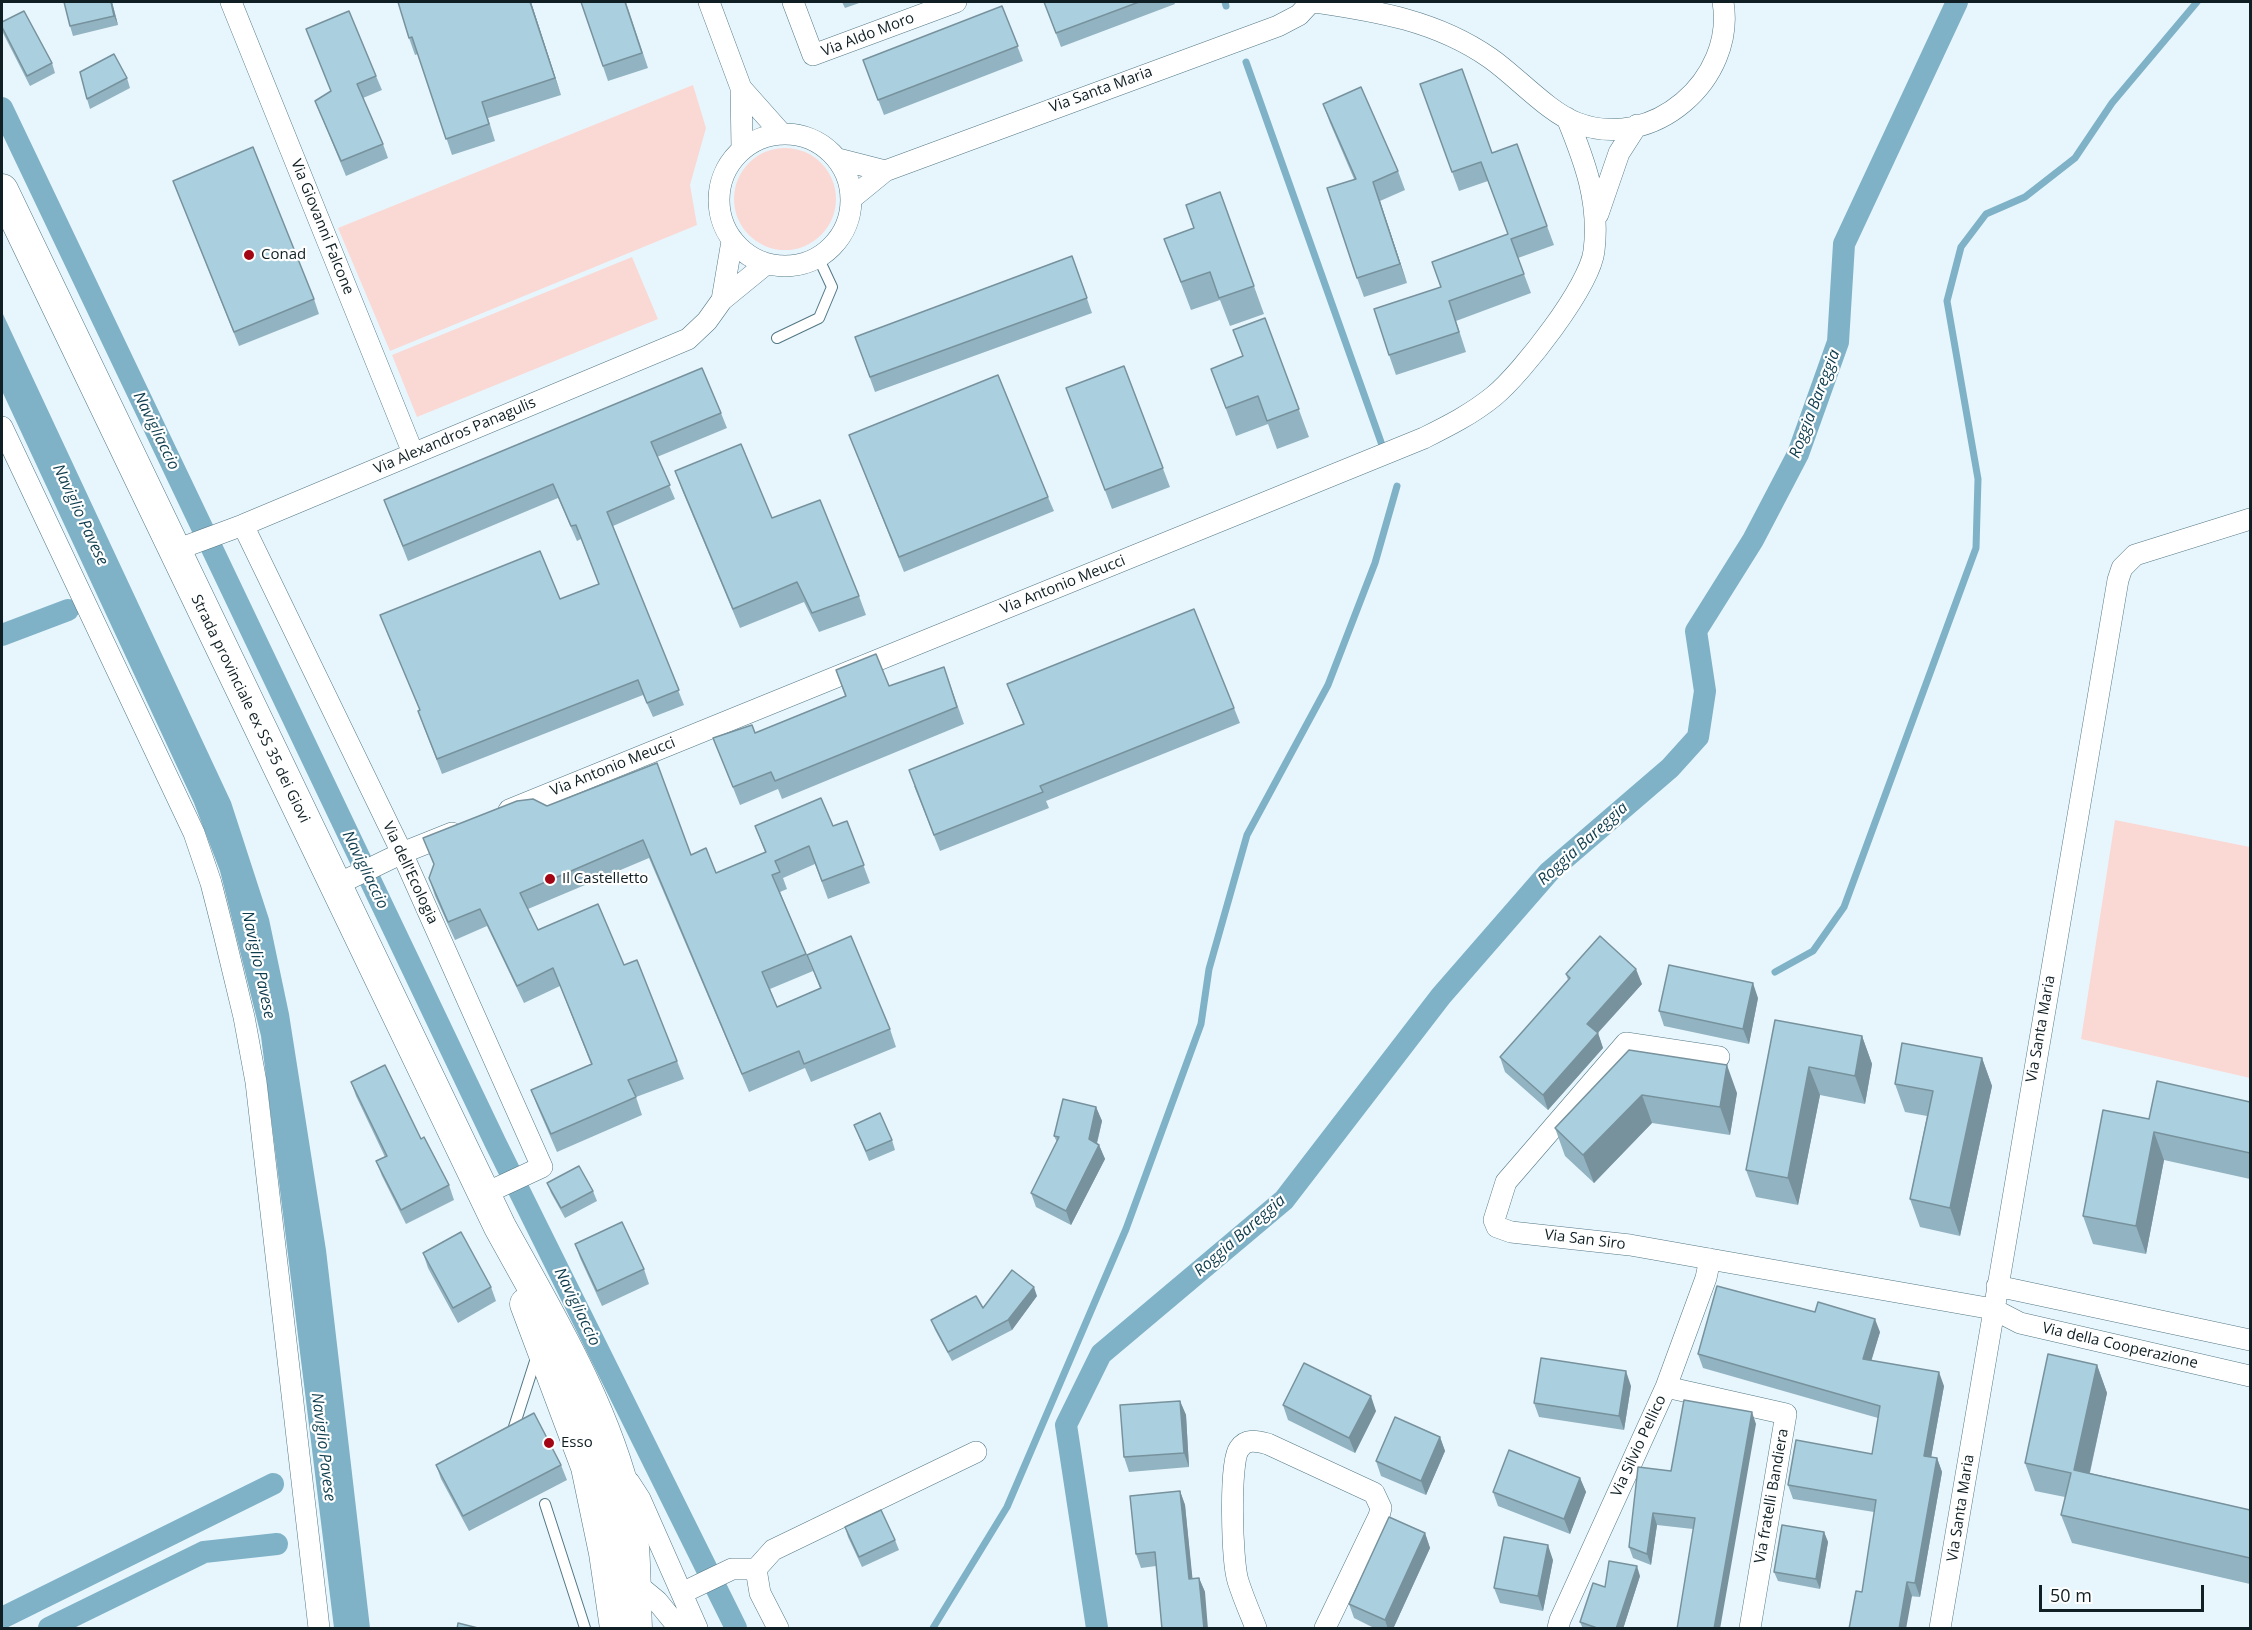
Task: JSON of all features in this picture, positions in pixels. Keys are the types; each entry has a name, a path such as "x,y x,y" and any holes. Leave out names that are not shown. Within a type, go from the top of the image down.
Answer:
{"main road":[{"name":"Strada provinciale ex SS 35 dei Giovi","path":"2,190 173,551 344,881 493,1190 500,1227 540,1346 587,1467 605,1553 616,1629"},
{"name":"Strada provinciale ex SS 35 dei Giovi","path":"500,1227 558,1332 615,1460 628,1508 636,1629"}],"street":[{"name":"Via Giovanni Falcone","path":"231,2 413,453"},
{"path":"709,2 741,88 742,148"},
{"name":"Via Aldo Moro","path":"793,2 813,55 956,2"},
{"path":"1313,2 1412,19 1449,35 1488,56 1567,118 1578,124 1612,129 1637,125 1664,116 1695,93 1711,71 1726,20 1723,2"},
{"name":"Via Santa Maria","path":"852,198 885,171 1278,26 1299,15 1313,2"},
{"path":"741,88 781,133"},
{"name":"Via Antonio Meucci","path":"491,817 1424,438 1468,415 1495,394 1519,369 1578,289 1594,254 1595,201 1589,174 1567,118"},
{"path":"1596,223 1619,153 1637,125"},
{"path":"781,133 802,135 822,144 838,159 848,178 852,198 849,219 840,237 818,257 787,267 766,264 747,255 732,241 722,223 718,203 724,173 742,148 760,137 781,133"},
{"path":"838,159 885,171"},
{"name":"Via Alexandros Panagulis","path":"722,300 732,241"},
{"name":"Via Alexandros Panagulis","path":"173,551 243,525 687,339 707,321 722,300 766,264"},
{"path":"2,427 175,790 214,893 244,1017 255,1082 319,1629"},
{"name":"Via Santa Maria","path":"1941,1629 1993,1309 2118,580 2122,568 2135,555 2250,519"},
{"name":"Via dell'Ecologia","path":"243,525 394,857 542,1167 493,1190"},
{"path":"344,881 394,857 469,826"},
{"name":"Via San Siro","path":"1719,1057 1626,1043 1506,1182 1494,1220 1502,1231 1630,1245 1993,1309"},
{"name":"Via Silvio Pellico","path":"1558,1629 1560,1620 1666,1387 1706,1278 1710,1259"},
{"path":"1997,1286 2250,1340"},
{"name":"Via della Cooperazione","path":"1993,1309 2020,1323 2250,1376"},
{"name":"Via fratelli Bandiera","path":"1666,1387 1786,1414 1750,1629"},
{"path":"1256,1629 1238,1580 1232,1538 1236,1454 1245,1442 1251,1441 1268,1444 1374,1492 1379,1499 1379,1516 1325,1629"},
{"path":"777,1629 758,1587 756,1569 773,1550 976,1452"},
{"path":"615,1460 689,1590 697,1629"},
{"path":"605,1553 634,1583 657,1601 679,1629"},
{"path":"689,1590 732,1569 756,1569"}],"lane":[{"path":"777,338 819,318 832,287 818,257"},
{"path":"512,1433 540,1346"},
{"path":"545,1504 585,1629"}],"shaded area":[{"path":"693,85 706,128 690,185 697,225 390,351 338,228"},
{"path":"785,148 805,152 821,163 832,179 836,199 832,219 821,235 805,246 785,250 765,246 749,235 738,219 734,199 738,179 749,163 765,152"},
{"path":"632,257 658,319 417,417 392,355"},
{"path":"2115,820 2250,847 2250,1078 2081,1039"}],"water":[{"name":"Naviglio Pavese","path":"2,312 231,802 269,919 289,1014 326,1250 370,1628 334,1628 261,1036 220,871 194,803 2,391"}],"building":[{"path":"64,2 111,2 114,16 70,26"},
{"path":"398,2 530,2 555,78 482,102 489,124 446,139"},
{"path":"581,2 625,2 642,53 603,66"},
{"path":"1044,2 1139,2 1056,33"},
{"path":"1002,6 1018,46 878,100 863,60"},
{"path":"24,11 52,63 27,76 2,27 2,22"},
{"path":"349,11 376,76 357,84 383,144 341,161 315,101 331,91 306,29"},
{"path":"114,54 127,78 87,99 80,72"},
{"path":"1462,69 1492,153 1517,144 1547,226 1511,239 1524,274 1449,301 1459,332 1389,355 1374,309 1441,287 1432,262 1508,234 1481,162 1452,172 1420,84"},
{"path":"1361,87 1398,171 1373,182 1400,264 1357,278 1327,188 1356,179 1323,104"},
{"name":"Conad","path":"253,147 314,299 234,332 173,181"},
{"path":"1220,192 1254,286 1219,298 1210,272 1181,282 1164,239 1194,228 1186,205"},
{"path":"1072,256 1087,298 870,377 855,337"},
{"path":"1265,318 1299,409 1267,421 1258,396 1226,408 1211,369 1243,356 1233,330"},
{"path":"1124,366 1163,468 1105,490 1066,388"},
{"path":"702,368 721,413 651,442 670,485 607,512 679,690 647,703 638,680 437,759 418,711 420,710 380,615 540,551 560,599 599,584 576,525 571,526 553,484 403,546 384,500"},
{"path":"998,375 1048,497 899,557 849,435"},
{"path":"741,444 772,518 820,500 859,596 812,613 797,582 733,609 675,471"},
{"path":"1194,609 1234,708 1040,786 1043,792 934,835 909,770 1024,724 1007,684"},
{"path":"876,654 889,686 944,667 957,707 775,781 771,772 733,787 713,738 752,725 755,733 846,696 836,670"},
{"path":"657,763 691,855 706,848 716,873 766,852 755,826 821,798 833,826 847,821 864,865 822,881 809,846 775,861 780,872 772,875 806,954 762,972 777,1007 821,988 807,955 851,936 890,1029 804,1064 799,1051 742,1074 643,840 520,893 538,930 598,904 624,965 637,960 677,1061 628,1080 636,1097 551,1134 531,1090 592,1064 553,968 517,986 480,909 448,922 429,878 434,864 423,838 517,801 533,799 547,806"},
{"path":"1600,936 1636,969 1587,1024 1598,1033 1543,1095 1500,1057 1570,978 1566,974"},
{"path":"1669,965 1753,983 1743,1029 1659,1011"},
{"path":"1775,1020 1862,1036 1855,1076 1809,1067 1788,1178 1746,1170"},
{"path":"1902,1043 1982,1058 1950,1208 1910,1199 1933,1091 1895,1084"},
{"path":"1629,1050 1727,1065 1720,1107 1642,1095 1583,1155 1555,1128"},
{"path":"385,1065 421,1139 424,1137 449,1185 401,1210 376,1161 387,1156 351,1082"},
{"path":"2157,1081 2250,1102 2250,1153 2154,1132 2136,1226 2083,1216 2103,1110 2149,1119"},
{"path":"1063,1099 1096,1107 1089,1139 1099,1145 1066,1211 1031,1193 1059,1137 1054,1136"},
{"path":"880,1113 892,1140 866,1151 854,1125"},
{"path":"579,1166 593,1191 561,1208 547,1183"},
{"path":"622,1222 644,1269 597,1291 575,1244"},
{"path":"461,1232 491,1287 453,1308 423,1253"},
{"path":"1012,1270 1034,1287 1008,1320 948,1352 931,1320 976,1296 983,1308"},
{"path":"1717,1286 1815,1312 1818,1302 1875,1319 1863,1359 1939,1372 1924,1456 1937,1458 1915,1583 1907,1582 1899,1629 1849,1629 1856,1591 1862,1592 1876,1500 1788,1485 1796,1440 1872,1454 1880,1406 1698,1354"},
{"path":"2048,1354 2097,1365 2074,1470 2250,1510 2250,1558 2061,1515 2071,1473 2025,1463"},
{"path":"1541,1358 1626,1371 1619,1416 1534,1403"},
{"path":"1304,1363 1371,1396 1349,1438 1283,1405"},
{"path":"1684,1400 1752,1412 1714,1629 1677,1629 1695,1518 1653,1513 1647,1554 1629,1547 1638,1467 1671,1471"},
{"path":"1180,1401 1184,1453 1124,1457 1120,1405"},
{"path":"534,1413 561,1465 463,1516 436,1465"},
{"path":"1395,1417 1440,1437 1421,1481 1376,1461"},
{"path":"1509,1450 1580,1478 1564,1519 1493,1492"},
{"path":"1180,1491 1189,1579 1199,1578 1204,1629 1162,1629 1155,1552 1136,1554 1130,1496"},
{"path":"881,1510 895,1540 859,1557 845,1527"},
{"path":"1389,1517 1425,1533 1385,1620 1349,1604"},
{"path":"1782,1525 1824,1532 1816,1579 1774,1572"},
{"path":"1504,1537 1548,1545 1538,1596 1494,1588"},
{"path":"1609,1561 1637,1566 1616,1629 1600,1629 1580,1622 1593,1583 1605,1587"},
{"path":"458,1623 482,1629 457,1629"}],"waterway":[{"path":"1225,2 1226,6"},
{"name":"Roggia Bareggia","path":"1097,1628 1066,1425 1101,1354 1284,1200 1441,996 1549,872 1670,768 1698,737 1705,691 1696,631 1753,540 1798,454 1838,342 1844,244 1957,2"},
{"path":"1775,972 1813,951 1844,907 1976,548 1978,479 1947,301 1961,247 1986,214 2025,197 2075,158 2112,103 2197,2"},
{"path":"1246,62 1382,445"},
{"name":"Navigliaccio","path":"2,108 496,1144 736,1628"},
{"path":"933,1628 1007,1507 1126,1229 1201,1024 1209,969 1247,835 1328,685 1375,563 1397,486"},
{"path":"2,635 68,610"},
{"path":"2,1618 273,1484"},
{"path":"49,1628 204,1552 277,1544"}],"place":[{"name":"Conad","path":"249,255"},
{"name":"Il Castelletto","path":"550,879"},
{"name":"Esso","path":"549,1443"}]}
